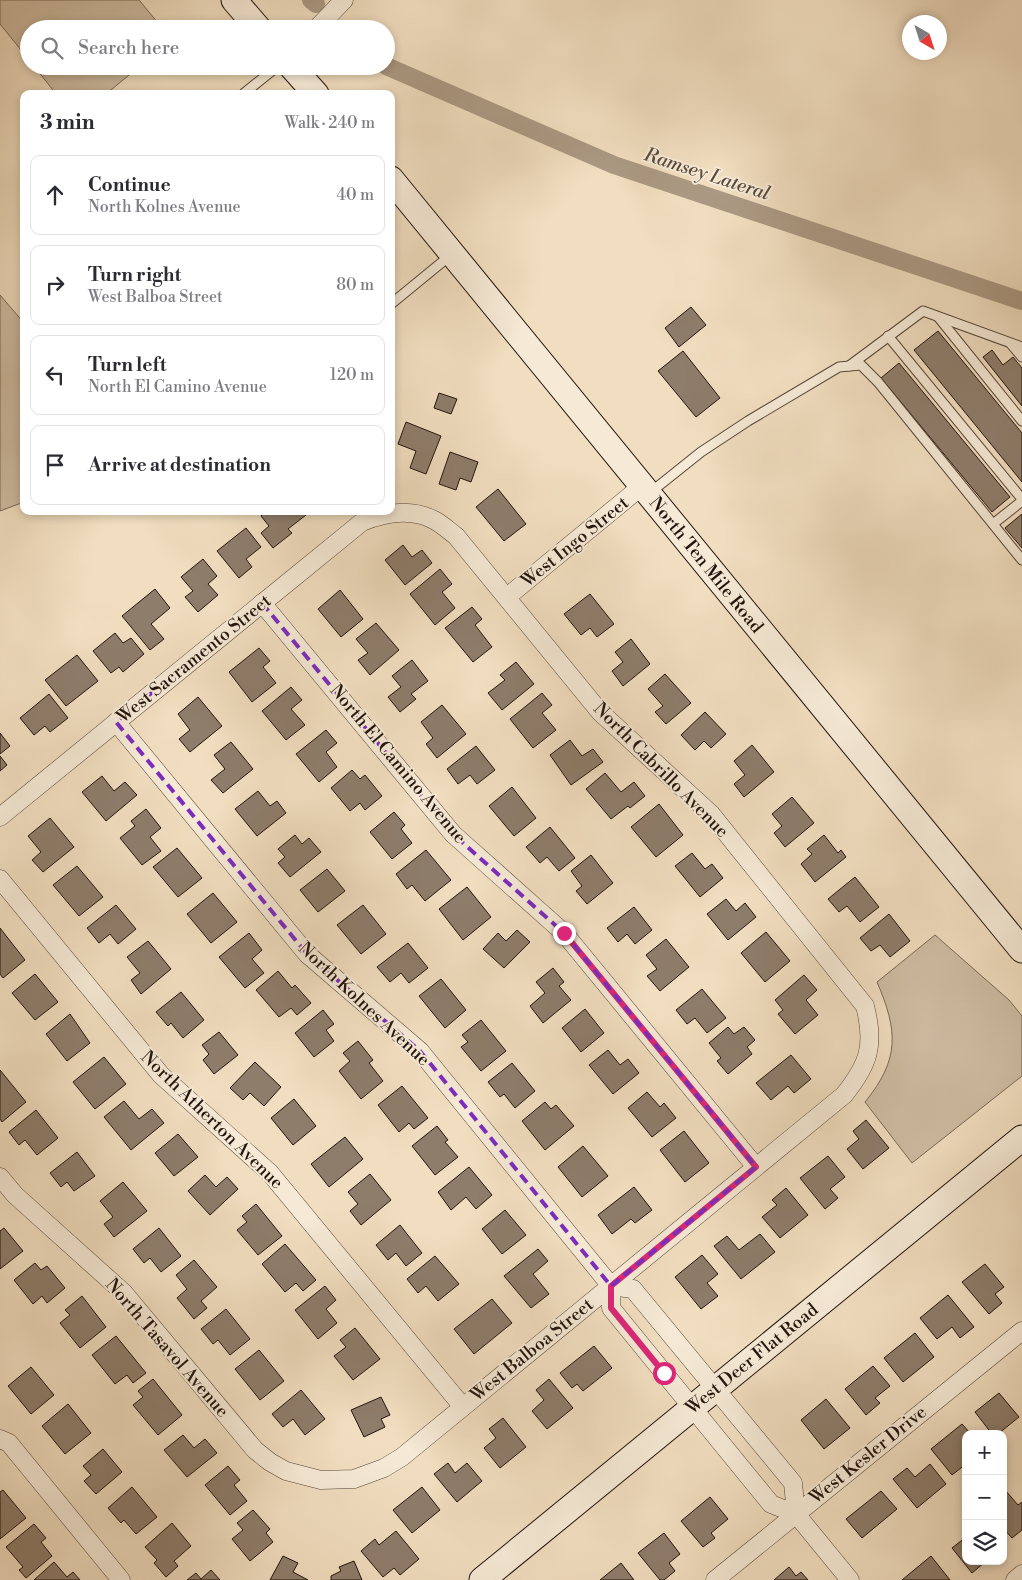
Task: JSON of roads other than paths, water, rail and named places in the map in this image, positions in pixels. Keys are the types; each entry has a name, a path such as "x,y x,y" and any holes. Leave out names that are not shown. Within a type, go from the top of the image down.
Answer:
{"main road":[{"path":"234,0 251,20"},
{"path":"299,75 312,90"},
{"name":"North Ten Mile Road","path":"395,184 1022,950"},
{"name":"West Deer Flat Road","path":"482,1580 1022,1138"}],"street":[{"path":"325,20 344,0"},
{"name":"West Ingo Street","path":"507,597 645,490"},
{"name":"North Cabrillo Avenue","path":"395,513 413,514 434,520 456,536 600,712 711,814 865,1006 871,1028 870,1050 861,1074 844,1095"},
{"name":"West Sacramento Street","path":"0,817 362,522 387,515"},
{"name":"North El Camino Avenue","path":"262,603 453,834 564,933 756,1167"},
{"name":"North Kolnes Avenue","path":"116,722 307,954 420,1051 611,1286"},
{"name":"North Atherton Avenue","path":"0,879 160,1075 270,1174 463,1407"},
{"name":"West Balboa Street","path":"321,1480 354,1478 384,1468 402,1457 844,1095"},
{"name":"North Tasavol Avenue","path":"1,1179 15,1195 124,1293 255,1450 286,1471 321,1480"},
{"path":"796,1514 794,1483 633,1289 611,1286 611,1308 692,1408 771,1504 796,1514 850,1580"},
{"name":"West Kesler Drive","path":"715,1580 1022,1331"},
{"path":"3,1444 121,1580"},
{"path":"1015,1580 1022,1574"}],"lane":[{"path":"248,90 267,75"},
{"path":"395,301 452,254"},
{"path":"848,366 923,311 1022,347"},
{"path":"939,317 1022,421"},
{"path":"888,336 1022,500 993,524"},
{"path":"1010,343 1022,357"},
{"path":"645,490 748,421 839,367 862,365 878,382 1022,560"}],"waterway":[{"name":"Ramsey Lateral","path":"311,0 316,4"},
{"name":"Ramsey Lateral","path":"395,70 614,165 1022,301"}]}
